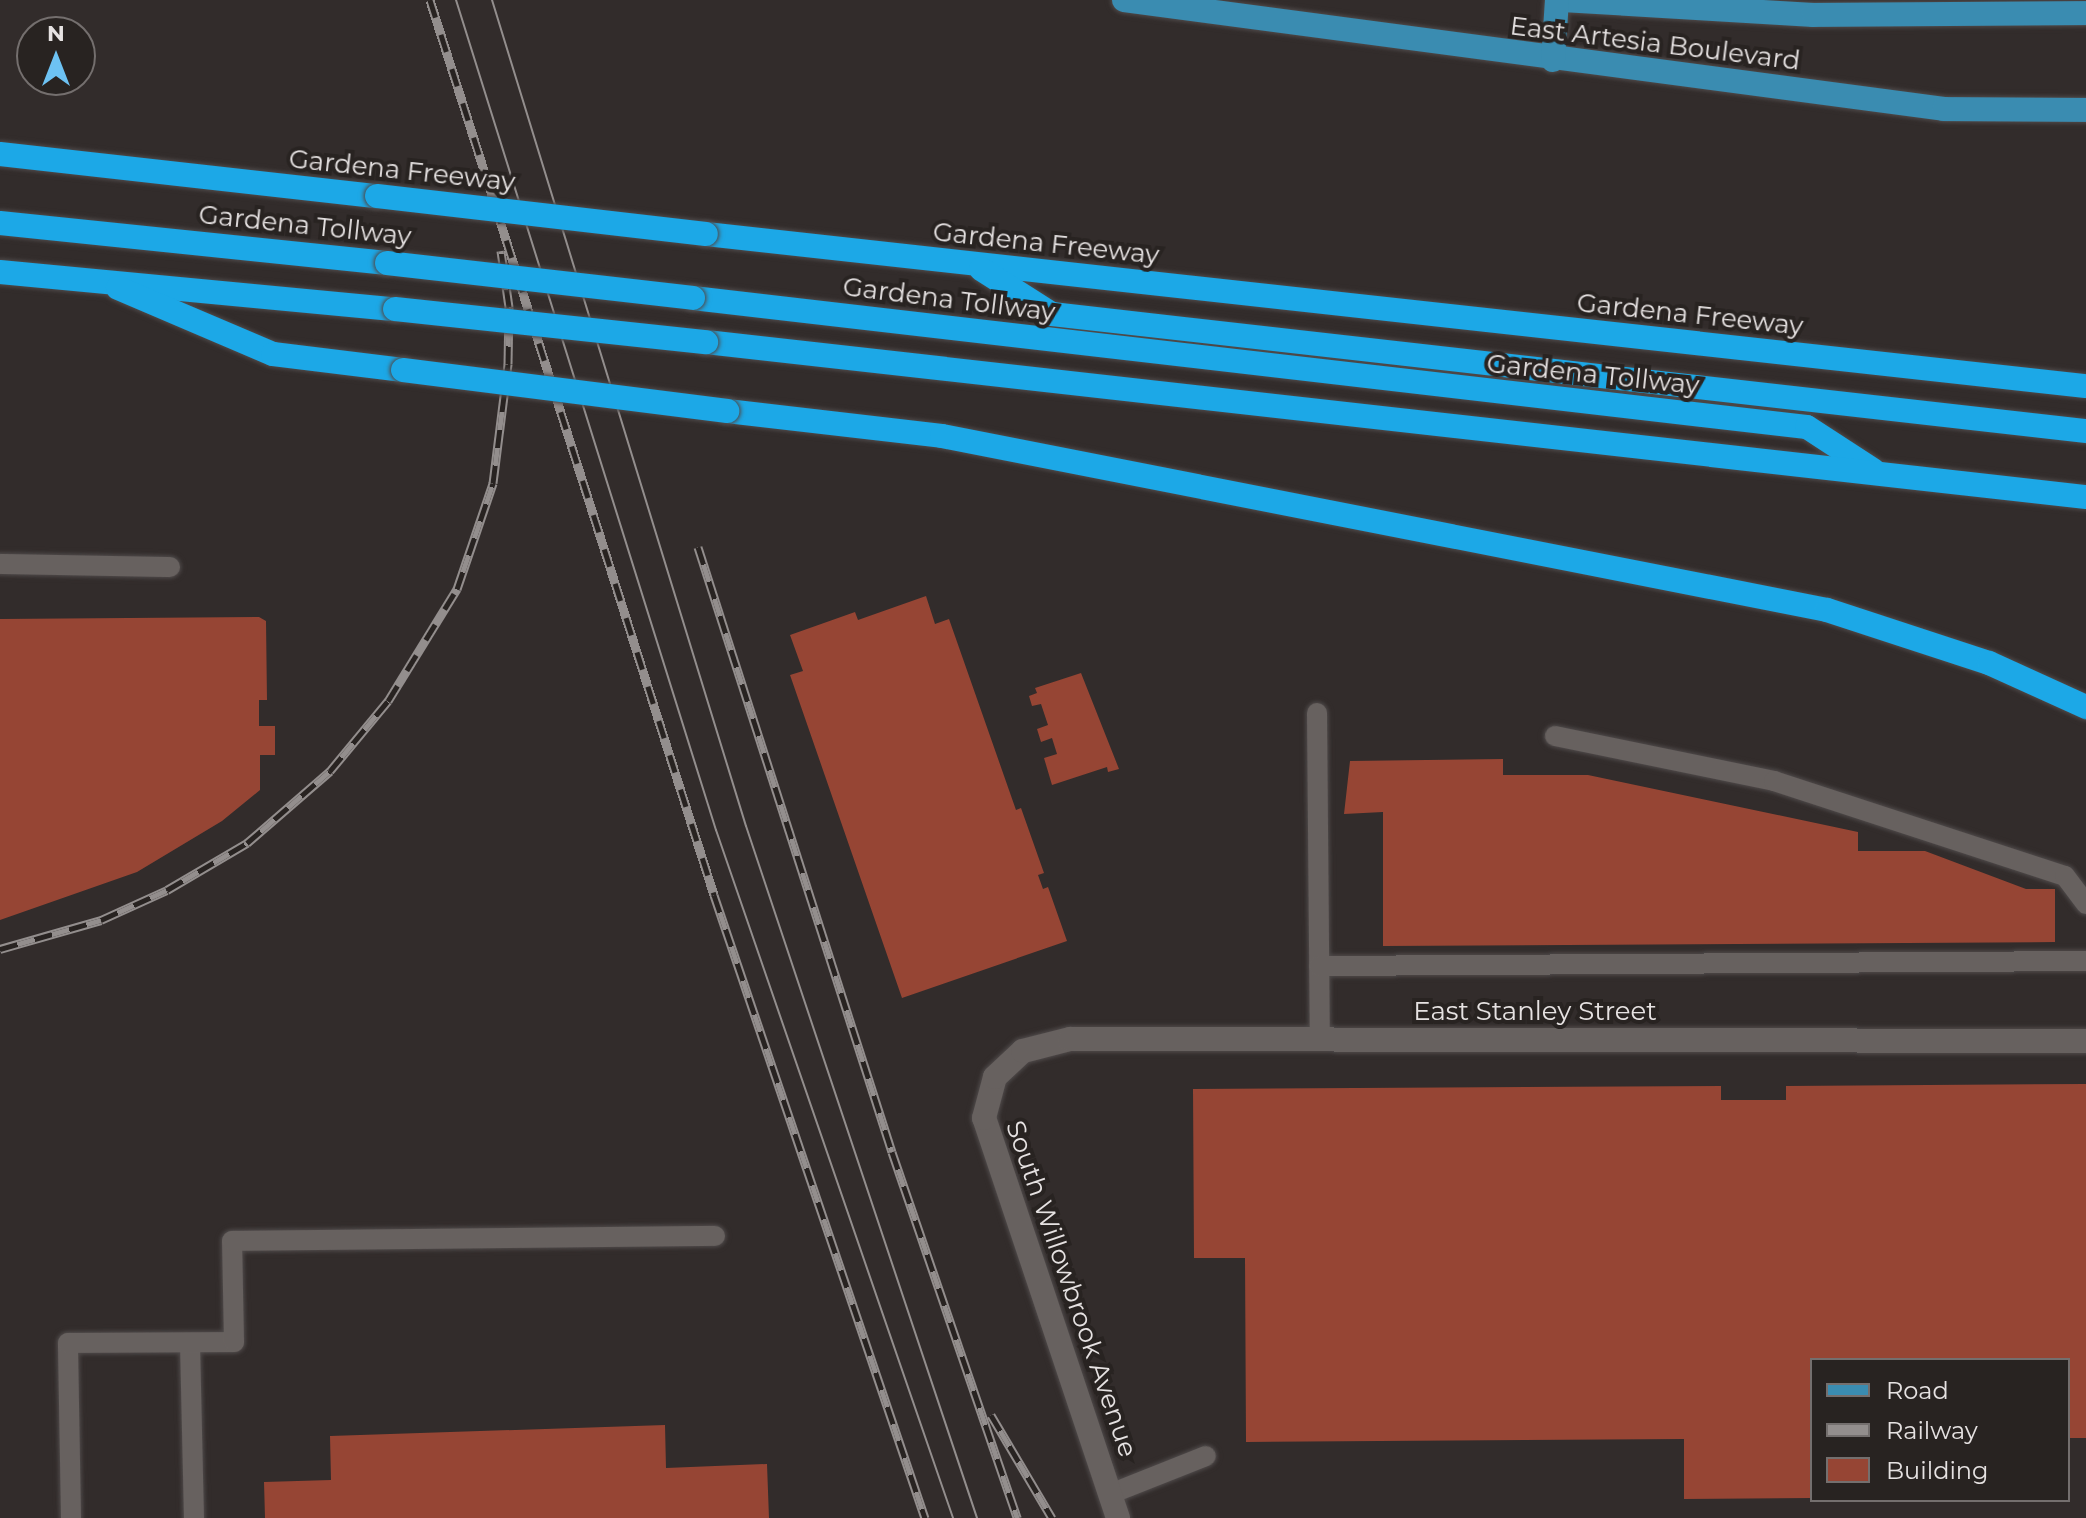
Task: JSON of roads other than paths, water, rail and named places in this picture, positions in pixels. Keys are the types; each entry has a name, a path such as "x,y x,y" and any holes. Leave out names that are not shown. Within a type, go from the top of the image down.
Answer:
{"highway":[{"name":"Gardena Freeway","path":"0,154 975,265 2086,386"},
{"name":"Gardena Tollway","path":"0,223 387,263 1807,427 1879,473"},
{"name":"Gardena Tollway","path":"975,265 1052,314 2086,431"},
{"path":"0,272 94,277 706,342 2086,497"},
{"path":"94,277 273,354 942,436 1827,610 1989,663 2086,707"}],"main road":[{"name":"East Artesia Boulevard","path":"1124,0 1553,60 1944,109 2079,111"},
{"name":"East Artesia Boulevard","path":"1560,0 1814,15 1992,17 2086,13"},
{"path":"1553,60 1560,0"}],"street":[{"name":"East Stanley Street","path":"995,1077 1023,1051 1070,1039 2086,1041"},
{"name":"South Willowbrook Avenue","path":"995,1077 984,1118 1118,1518"}],"lane":[{"path":"0,564 170,567"},
{"path":"1317,713 1320,1040"},
{"path":"1555,736 1774,781 2065,876 2086,904"},
{"path":"1319,966 2086,961"},
{"path":"71,1518 68,1343 234,1342 232,1241 715,1236"},
{"path":"190,1343 194,1518"},
{"path":"1110,1494 1206,1456"}],"tram line":[{"path":"456,0 716,830 953,1518"},
{"path":"492,0 746,826 977,1518"}],"railway":[{"path":"430,0 714,895 925,1518"},
{"path":"0,949 101,920 167,890 247,843 330,771 388,701 457,589 493,483 508,364 509,307 501,251"},
{"path":"698,547 892,1152 1017,1518"},
{"path":"991,1415 1052,1518"}]}
